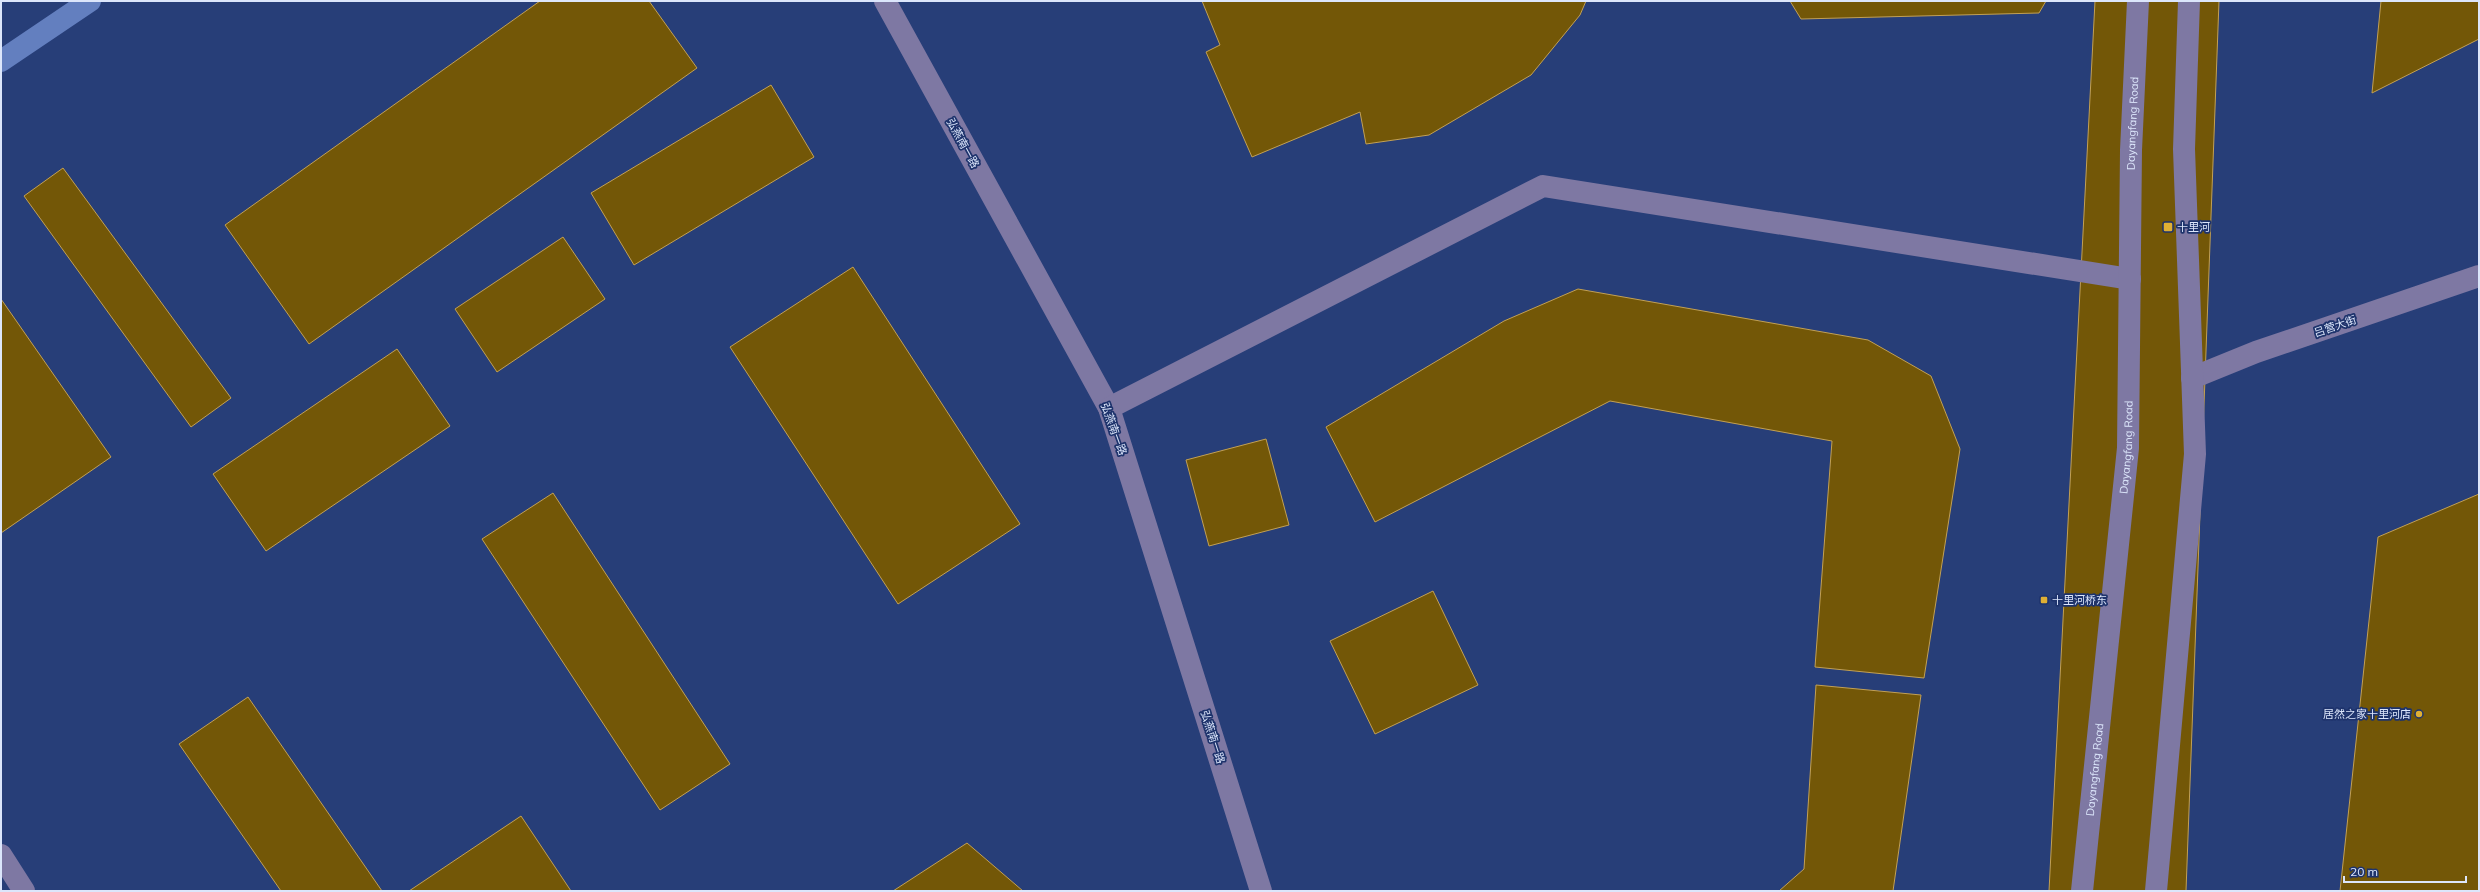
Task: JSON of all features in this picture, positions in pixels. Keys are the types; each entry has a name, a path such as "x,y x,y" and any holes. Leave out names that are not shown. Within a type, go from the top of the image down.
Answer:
{"street":[{"path":"1,61 90,1"},
{"name":"弘燕南一路","path":"885,1 1108,408 1262,891"},
{"name":"Dayangfang Road","path":"2082,891 2128,448 2131,150 2138,1"},
{"path":"2156,891 2194,454 2184,149 2189,1"},
{"path":"1108,408 1544,186 2130,279"},
{"name":"吕营大街","path":"2192,378 2256,352 2479,276"},
{"path":"1,855 24,891"}],"building":[{"path":"540,1 649,1 697,68 309,344 225,225"},
{"path":"1202,1 1586,1 1580,15 1531,75 1429,135 1366,144 1360,112 1252,157 1206,52 1220,45"},
{"path":"1790,1 2046,1 2039,13 1801,19"},
{"path":"2095,1 2219,1 2186,891 2049,891"},
{"path":"2381,1 2479,1 2479,39 2372,93"},
{"path":"771,85 814,157 634,265 591,193"},
{"path":"63,168 231,398 191,427 24,196"},
{"path":"563,237 605,299 497,372 455,309"},
{"path":"853,267 1020,524 898,604 730,347"},
{"path":"1578,289 1868,340 1931,376 1960,449 1924,678 1815,667 1832,441 1610,401 1375,522 1326,427 1504,321"},
{"path":"1,299 111,457 1,533"},
{"path":"397,349 450,426 266,551 213,474"},
{"path":"1266,439 1289,525 1209,546 1186,460"},
{"path":"553,493 730,764 660,810 482,539"},
{"name":"居然之家十里河店","path":"2479,494 2479,891 2340,891 2378,537"},
{"path":"1433,591 1478,685 1375,734 1330,641"},
{"path":"1816,685 1921,695 1893,891 1779,891 1804,869"},
{"path":"248,697 382,891 281,891 179,744"},
{"path":"521,816 571,891 409,891"},
{"path":"967,843 1023,891 893,891"}],"place":[{"name":"十里河","path":"2168,227"},
{"name":"十里河桥东","path":"2044,600"},
{"name":"居然之家十里河店","path":"2419,714"}]}
